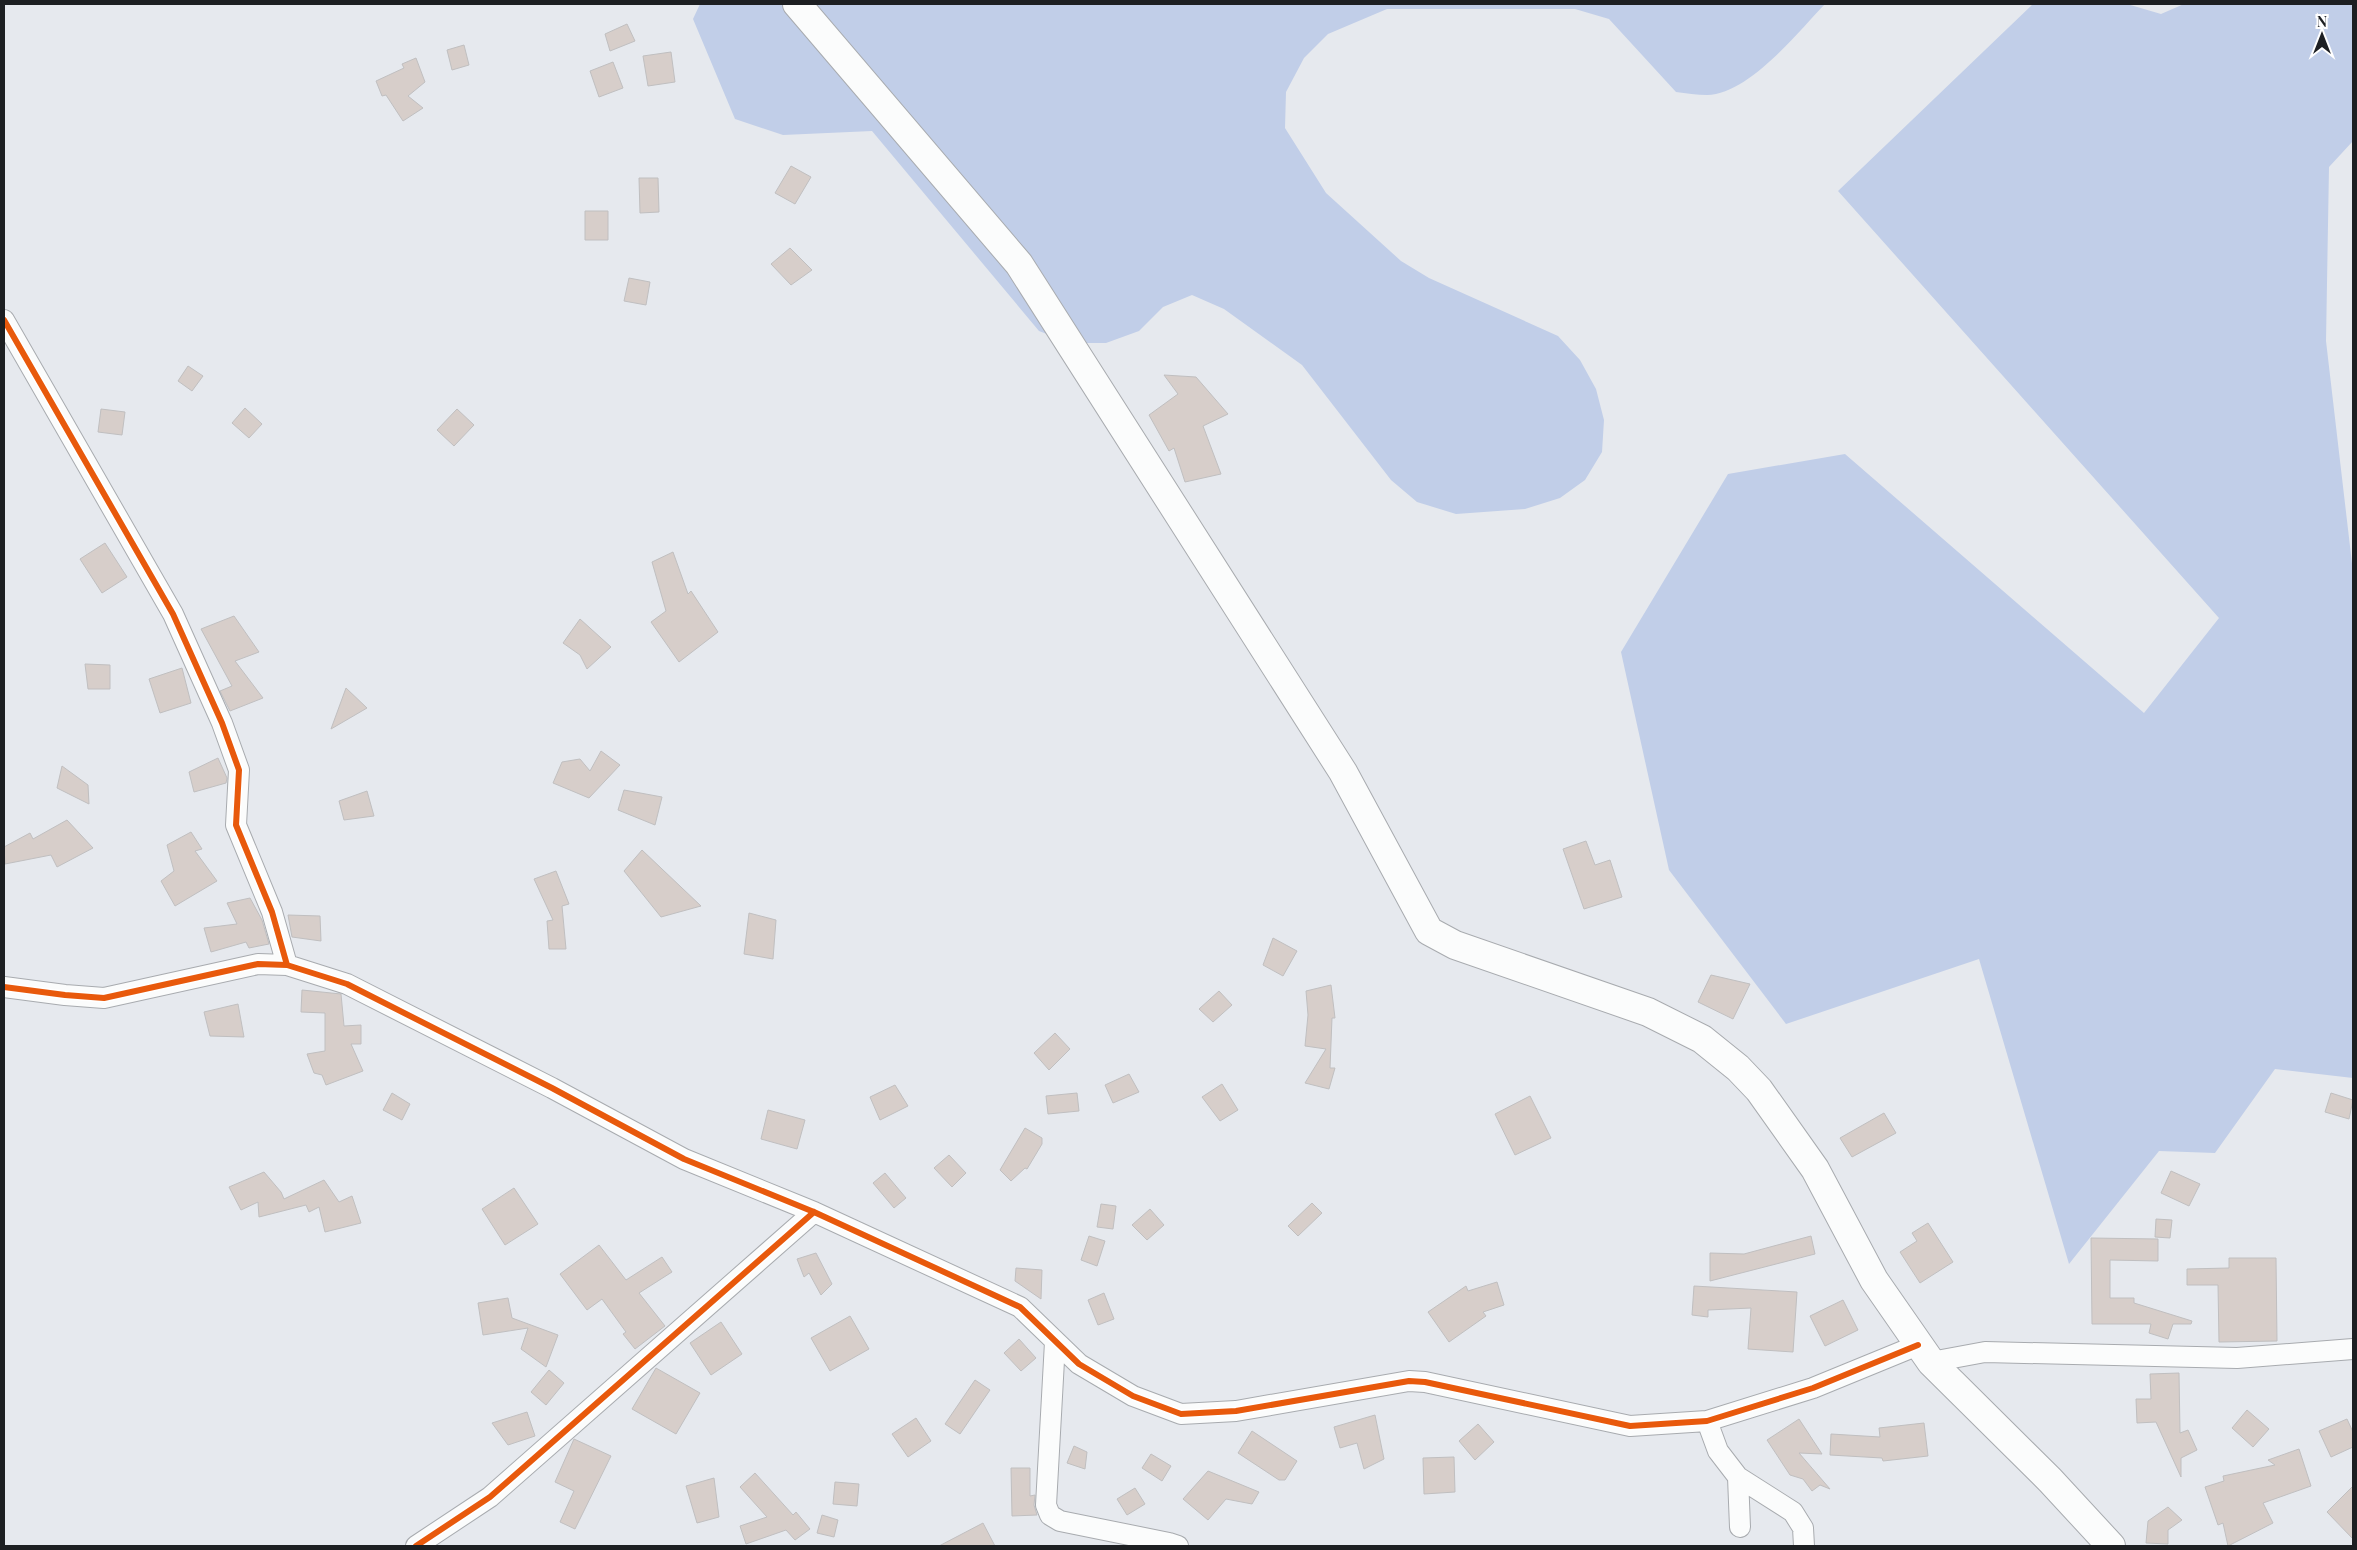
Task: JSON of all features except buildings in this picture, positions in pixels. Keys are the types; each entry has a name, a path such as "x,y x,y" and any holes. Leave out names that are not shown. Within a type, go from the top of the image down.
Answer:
{"main road":[{"path":"797,4 1019,264 1343,772 1429,931 1455,945 1648,1012 1702,1039 1738,1068 1759,1090 1816,1169 1874,1280 1924,1353 2050,1480 2111,1546"}],"street":[{"path":"4,320 173,614 218,714 239,770 236,825 272,912 286,965"},
{"path":"4,987 104,998 258,964 286,965 347,984 552,1088 684,1160 814,1212 1020,1308 1079,1364 1133,1396 1181,1414 1236,1411 1409,1381 1425,1382 1630,1426 1706,1421 1924,1353 1985,1352 2237,1358 2353,1349"},
{"path":"416,1546 490,1498 814,1212"},
{"path":"1055,1342 1046,1505 1050,1515 1060,1521 1178,1546"},
{"path":"1706,1421 1718,1451 1738,1477 1793,1512 1803,1528 1804,1546"},
{"path":"1738,1477 1740,1527"}],"shaded area":[{"path":"700,4 1825,4 1772,60 1756,73 1723,92 1707,95 1676,92 1609,19 1575,9 1387,9 1328,34 1304,58 1286,92 1285,128 1326,193 1401,261 1429,278 1558,336 1580,360 1596,389 1604,420 1602,452 1585,480 1560,498 1525,509 1456,514 1417,502 1391,480 1302,365 1224,309 1192,295 1163,307 1139,331 1106,343 1070,343 1039,331 872,131 783,135 735,119 693,19"},
{"path":"2033,4 2127,4 2161,14 2184,4 2353,4 2353,141 2329,167 2326,341 2353,572 2353,1078 2275,1069 2215,1153 2159,1151 2069,1264 1979,959 1786,1024 1669,870 1621,652 1728,474 1845,454 2144,713 2219,618 1838,191"}],"cycle path":[{"path":"4,320 173,614 222,723 239,770 236,825 272,912 287,965"},
{"path":"4,987 104,998 258,964 287,965 347,984 552,1088 684,1159 814,1212 1020,1307 1079,1364 1133,1396 1181,1414 1236,1411 1409,1381 1425,1382 1630,1426 1707,1421 1813,1388 1918,1345"},
{"path":"416,1546 490,1497 814,1212"}]}
